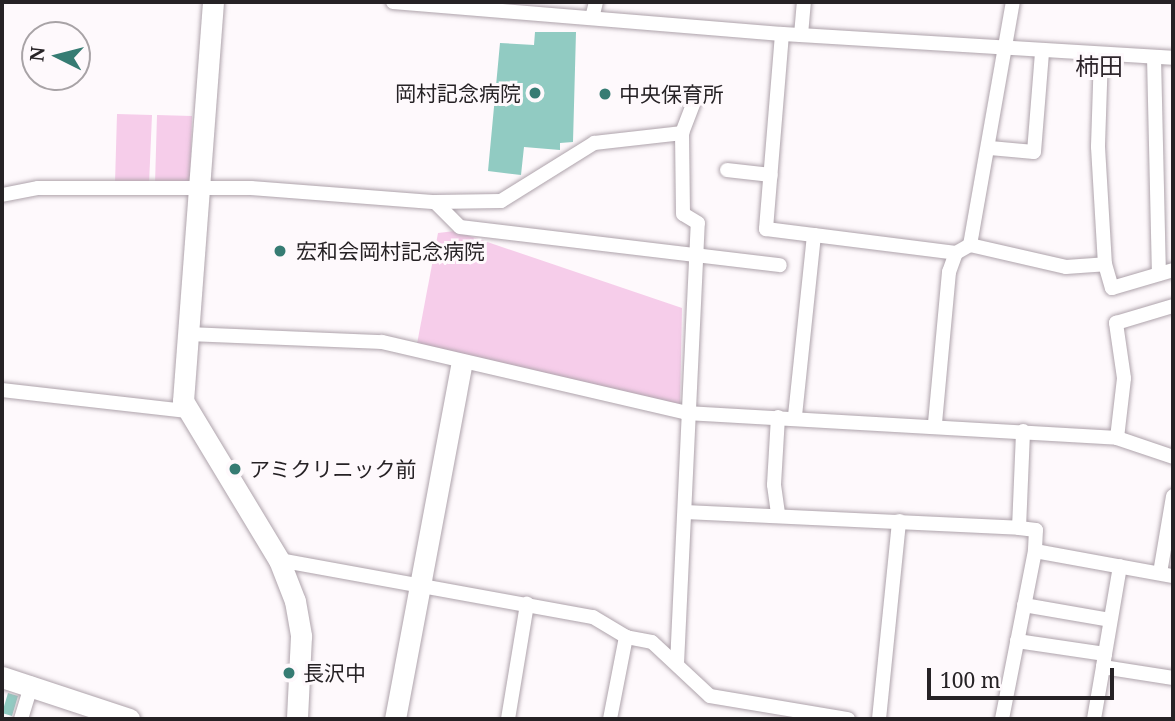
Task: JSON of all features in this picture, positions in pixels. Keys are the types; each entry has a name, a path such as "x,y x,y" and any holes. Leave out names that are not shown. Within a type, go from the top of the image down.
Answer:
{"street":[{"path":"213,2 198,190 185,411 279,561 302,636 297,719"},
{"path":"393,2 782,34 1008,50 1173,58"},
{"path":"592,18 596,2"},
{"path":"801,35 804,2"},
{"path":"970,245 1008,50 1013,2"},
{"path":"782,34 766,229 956,253 970,245 1066,267 1105,264"},
{"path":"990,148 1034,152 1042,52"},
{"path":"1101,55 1098,147 1105,264 1112,288 1166,272 1154,57"},
{"path":"677,664 685,512 686,413 698,223 683,214 682,133 694,102"},
{"path":"2,195 38,188 278,189 435,202 501,201 594,143 682,133"},
{"path":"727,170 771,174"},
{"path":"435,202 460,227 780,265"},
{"path":"794,416 814,235"},
{"path":"935,423 949,272 956,253"},
{"path":"1117,438 1124,378 1116,323 1173,306"},
{"path":"189,334 382,342 461,365 686,413 935,423 1117,438 1173,457"},
{"path":"396,719 461,365"},
{"path":"2,390 185,411"},
{"path":"778,417 774,485 778,513"},
{"path":"1020,527 1023,431"},
{"path":"1035,551 1166,574 1173,496"},
{"path":"685,512 778,513 1036,530 1035,551 1002,719"},
{"path":"879,719 899,521"},
{"path":"279,561 593,617 626,637 652,642 710,696 848,719"},
{"path":"1094,719 1120,566"},
{"path":"508,719 527,604"},
{"path":"1024,605 1110,620"},
{"path":"611,719 626,637"},
{"path":"1017,641 1173,678"},
{"path":"2,677 32,684 129,719"},
{"path":"21,719 32,684"}],"shaded area":[{"path":"117,114 152,115 149,184 115,183"},
{"path":"157,115 192,116 190,185 155,184"},
{"path":"455,231 682,308 680,407 417,344 438,233"}],"building":[{"name":"岡村記念病院","path":"535,32 576,32 573,142 560,143 560,150 524,147 521,175 488,171 500,43 534,45"},
{"path":"8,693 18,696 12,716 2,713"}],"place":[{"name":"岡村記念病院","path":"535,93"},
{"name":"中央保育所","path":"605,94"},
{"name":"宏和会岡村記念病院","path":"280,251"},
{"name":"アミクリニック前","path":"235,469"},
{"name":"長沢中","path":"289,673"}],"district":[{"name":"柿田","path":"1099,66"}]}
